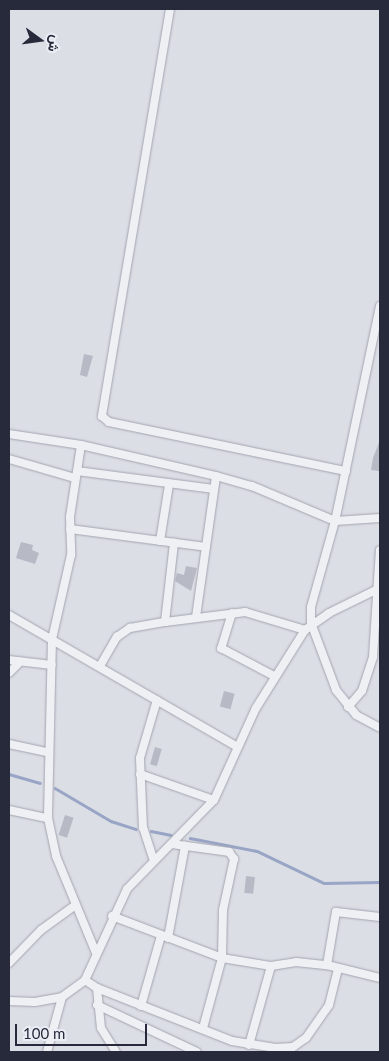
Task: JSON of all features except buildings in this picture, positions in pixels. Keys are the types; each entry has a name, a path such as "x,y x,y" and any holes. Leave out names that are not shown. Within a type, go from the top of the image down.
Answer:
{"street":[{"path":"170,9 102,416 110,422 346,471"},
{"path":"380,306 335,521 314,586 311,623 332,682 348,707 380,728"},
{"path":"9,434 81,445 216,476 252,486 335,521 380,518"},
{"path":"81,445 70,529 71,555 52,639 48,818 51,842 74,906 96,953"},
{"path":"9,459 76,474 214,489"},
{"path":"196,617 216,476"},
{"path":"160,541 169,485"},
{"path":"70,529 206,547"},
{"path":"165,622 174,543"},
{"path":"348,707 368,678 378,635 380,550"},
{"path":"9,1000 35,1002 62,997 85,980 112,916 127,889 153,858 172,844 214,800 236,746 274,676 305,630 311,623 379,589"},
{"path":"100,666 118,637 130,628 232,613 259,614 305,630"},
{"path":"232,613 221,648 274,676"},
{"path":"9,615 236,746"},
{"path":"9,660 52,665"},
{"path":"9,673 20,662"},
{"path":"153,858 143,828 140,774 143,739 157,700"},
{"path":"9,744 48,752"},
{"path":"140,774 214,800"},
{"path":"9,810 48,818"},
{"path":"172,844 229,852 234,859 224,910 222,958 203,1028"},
{"path":"141,1006 165,937 186,846"},
{"path":"9,963 41,930 74,906"},
{"path":"327,965 336,912 380,917"},
{"path":"112,916 222,958 271,966 296,962 327,965 380,978"},
{"path":"249,1045 271,966"},
{"path":"85,980 97,988 141,1006 249,1045 293,1046 306,1038 328,1005 338,968"},
{"path":"97,988 98,1005 112,1050"},
{"path":"47,1052 62,997"},
{"path":"98,1005 197,1052"}],"waterway":[{"path":"9,774 40,783"},
{"path":"55,788 111,821 136,829"},
{"path":"151,831 171,835"},
{"path":"190,838 257,851 324,883 380,882"}]}
